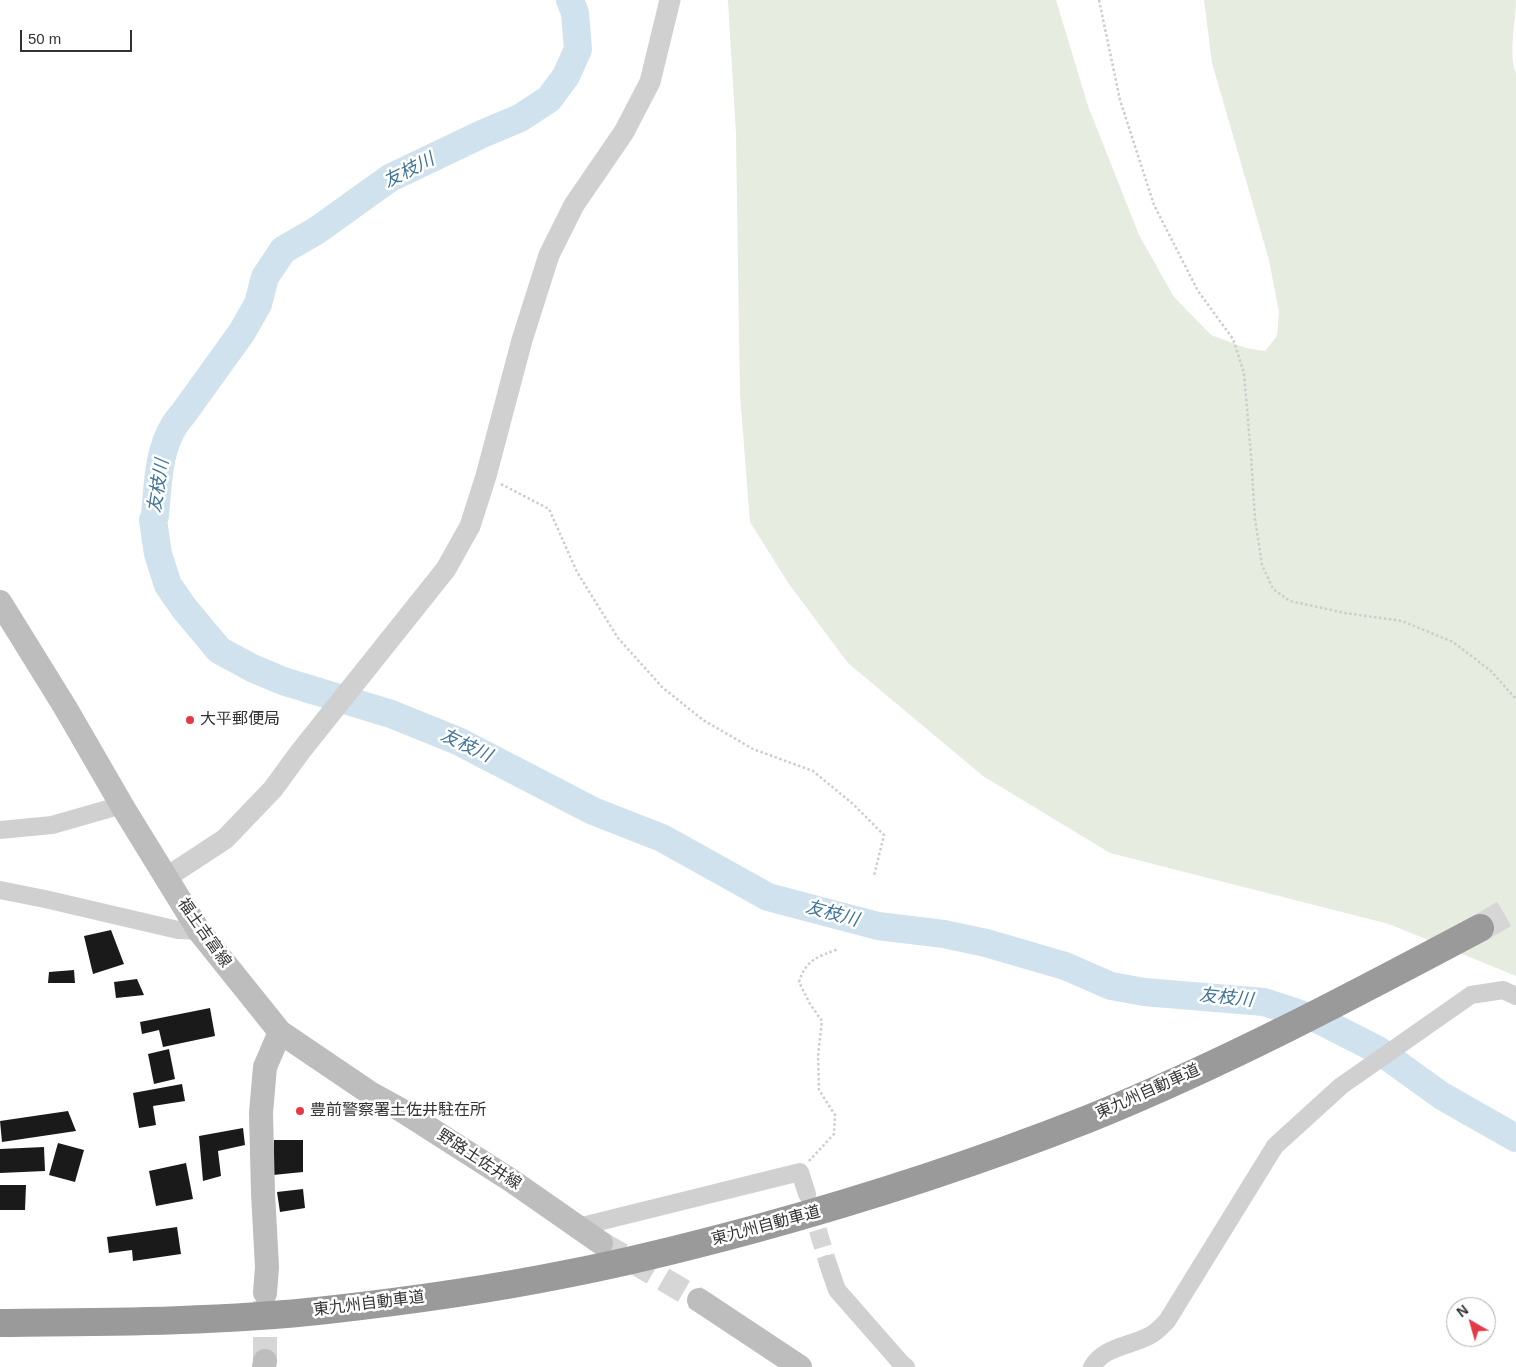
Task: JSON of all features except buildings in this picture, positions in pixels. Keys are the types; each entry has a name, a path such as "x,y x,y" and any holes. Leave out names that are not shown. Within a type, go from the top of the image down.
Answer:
{"highway":[{"name":"東九州自動車道","path":"0,1323 211,1319 323,1310 436,1296 566,1274 678,1250 844,1205 966,1164 1080,1122 1203,1068 1374,984 1480,928"}],"main road":[{"name":"福土吉富線","path":"0,602 199,931 280,1032"},
{"name":"野路土佐井線","path":"280,1032 362,1088 401,1110 512,1181 601,1243"},
{"path":"265,1293 267,1267 261,1113 265,1067 280,1032"},
{"path":"699,1300 794,1365"}],"street":[{"path":"167,877 225,839 273,789 300,752 446,569 470,526 486,476 522,340 549,255 574,204 624,132 650,82 670,0"},
{"path":"0,830 52,826 122,805"},
{"path":"0,890 178,930 199,931"},
{"path":"1092,1367 1095,1361 1108,1352 1150,1336 1167,1322 1276,1146 1341,1086 1471,995 1503,990 1516,996"},
{"path":"578,1227 800,1172 807,1194"},
{"path":"828,1264 837,1290 906,1367"}],"path":[{"path":"1099,0 1120,100 1154,205 1198,291 1233,339 1244,373 1256,528 1262,565 1273,589 1290,601 1346,613 1402,621 1453,642 1491,671 1516,699"},
{"path":"486,476 549,510 577,572 618,638 662,687 703,720 753,749 813,771 852,804 884,835 874,876"},
{"path":"800,1172 834,1134 835,1116 819,1090 818,1056 822,1021 810,1004 799,982 803,970 815,958 838,949"}],"shaded area":[{"path":"728,0 1056,0 1088,106 1139,235 1174,297 1211,335 1246,348 1265,351 1277,336 1279,312 1269,260 1212,63 1204,0 1516,0 1512,47 1516,73 1516,976 1389,924 1110,853 983,776 848,663 789,584 750,522 740,395 736,134"}],"waterway":[{"name":"友枝川","path":"570,0 575,13 578,49 566,76 549,99 520,118 390,178 316,231 283,250 265,277 258,304 242,332 175,424 168,436 164,449 153,520 158,554 168,585 184,608 219,650 252,668 283,681 391,714 458,741 593,811 662,838 768,897 878,926 944,934 986,943 1065,966 1111,986 1144,992 1264,1002 1319,1020 1378,1050 1442,1096 1516,1138"}],"tunnel":[{"path":"1480,928 1516,907"},
{"path":"810,1204 828,1264"},
{"path":"601,1243 699,1300"},
{"path":"265,1297 265,1361"}],"place":[{"name":"大平郵便局","path":"190,720"},
{"name":"豊前警察署土佐井駐在所","path":"300,1111"}]}
